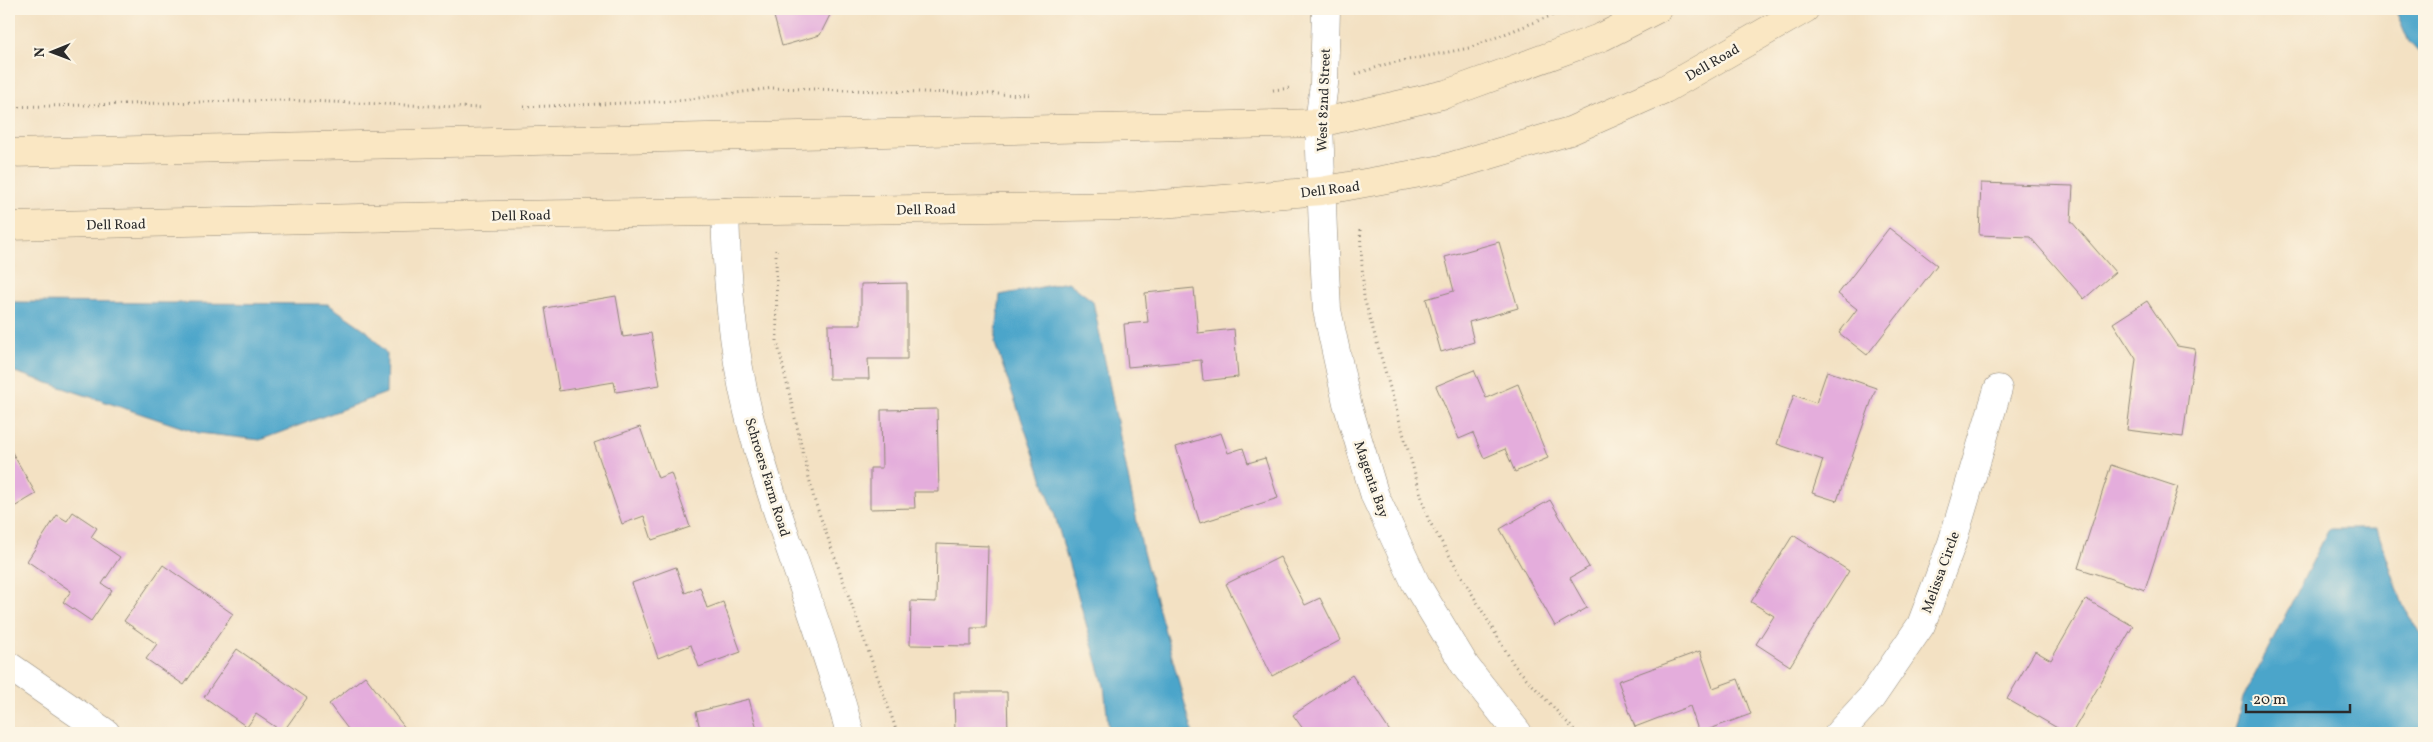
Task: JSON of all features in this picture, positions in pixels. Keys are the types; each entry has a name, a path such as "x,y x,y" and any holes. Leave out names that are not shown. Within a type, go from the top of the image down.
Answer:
{"main road":[{"path":"9,153 1319,123 1446,94 1602,37 1657,9"},
{"name":"Dell Road","path":"9,226 1137,206 1321,191 1442,170 1570,131 1665,89 1805,9"}],"street":[{"name":"West 82nd Street","path":"1321,191 1319,123 1324,84 1326,9"},
{"name":"Magenta Bay","path":"1321,191 1327,310 1347,403 1375,496 1416,584 1466,667 1518,733"},
{"name":"Schroers Farm Road","path":"725,212 732,326 748,411 771,495 836,682 850,733"},
{"name":"Melissa Circle","path":"1839,733 1871,698 1921,625 1952,543 1998,389"},
{"path":"9,666 106,733"}],"path":[{"path":"1266,90 1324,84 1387,64 1469,48 1568,9"},
{"path":"518,107 676,101 774,88 1034,95"},
{"path":"9,107 280,100 489,108"},
{"path":"1360,230 1364,298 1428,518 1514,665 1577,733"},
{"path":"776,250 777,341 814,499 896,733"}],"water":[{"path":"2395,9 2424,9 2424,58 2409,42"},
{"path":"1068,282 1093,301 1143,552 1193,733 1109,733 1104,686 1053,509 995,344 1000,295"},
{"path":"10,302 328,304 367,331 387,354 386,393 260,440 199,433 9,370"},
{"path":"2329,529 2377,529 2403,605 2424,638 2424,733 2234,733 2243,698"}],"building":[{"path":"772,9 833,9 820,35 782,46"},
{"path":"1981,183 2073,186 2071,221 2115,272 2084,299 2030,237 1979,235"},
{"path":"1889,228 1937,265 1867,355 1839,333 1857,309 1838,294"},
{"path":"1499,242 1518,308 1469,322 1474,342 1441,352 1426,299 1454,291 1445,257"},
{"path":"907,283 907,359 868,359 869,379 829,379 828,325 861,325 861,284"},
{"path":"1194,288 1198,333 1234,329 1238,377 1203,381 1201,360 1128,367 1124,324 1148,322 1145,293"},
{"path":"616,296 623,337 651,333 660,385 616,392 614,382 559,391 545,308"},
{"path":"2147,301 2177,346 2195,349 2183,437 2127,430 2136,359 2113,323"},
{"path":"1474,370 1486,398 1518,384 1548,458 1515,472 1505,449 1484,458 1473,433 1459,439 1436,386"},
{"path":"1827,371 1876,388 1837,501 1812,493 1823,460 1777,444 1794,395 1816,403"},
{"path":"937,409 939,492 914,492 915,508 870,509 870,468 882,468 881,410"},
{"path":"640,427 658,478 671,473 690,527 652,540 644,516 622,524 594,443"},
{"path":"1221,433 1228,453 1243,448 1248,463 1265,458 1278,498 1200,523 1176,447"},
{"path":"9,447 36,494 9,510"},
{"path":"2111,465 2178,487 2145,590 2078,568"},
{"path":"1550,500 1589,567 1570,578 1587,608 1555,626 1500,529"},
{"path":"73,512 97,528 91,537 120,557 102,584 112,590 91,621 63,602 71,591 27,561 57,515 67,521"},
{"path":"1793,535 1849,571 1790,666 1756,644 1774,616 1751,602"},
{"path":"937,544 988,546 986,628 971,628 971,646 910,645 911,601 936,602"},
{"path":"1280,557 1305,605 1320,598 1341,640 1272,676 1226,584"},
{"path":"163,565 233,614 184,685 146,659 157,644 124,621"},
{"path":"676,567 685,593 700,587 707,608 723,602 741,652 699,667 691,645 658,658 632,583"},
{"path":"2086,599 2133,626 2072,733 2066,733 2007,699 2035,651 2051,660"},
{"path":"237,649 307,698 283,732 256,714 247,727 204,697"},
{"path":"1700,651 1713,688 1738,679 1751,714 1699,733 1690,706 1635,727 1618,681"},
{"path":"1352,675 1391,733 1306,733 1293,715"},
{"path":"365,676 409,733 351,733 329,704"},
{"path":"954,692 1007,692 1008,733 955,733"},
{"path":"749,699 758,733 701,733 696,712"}]}
